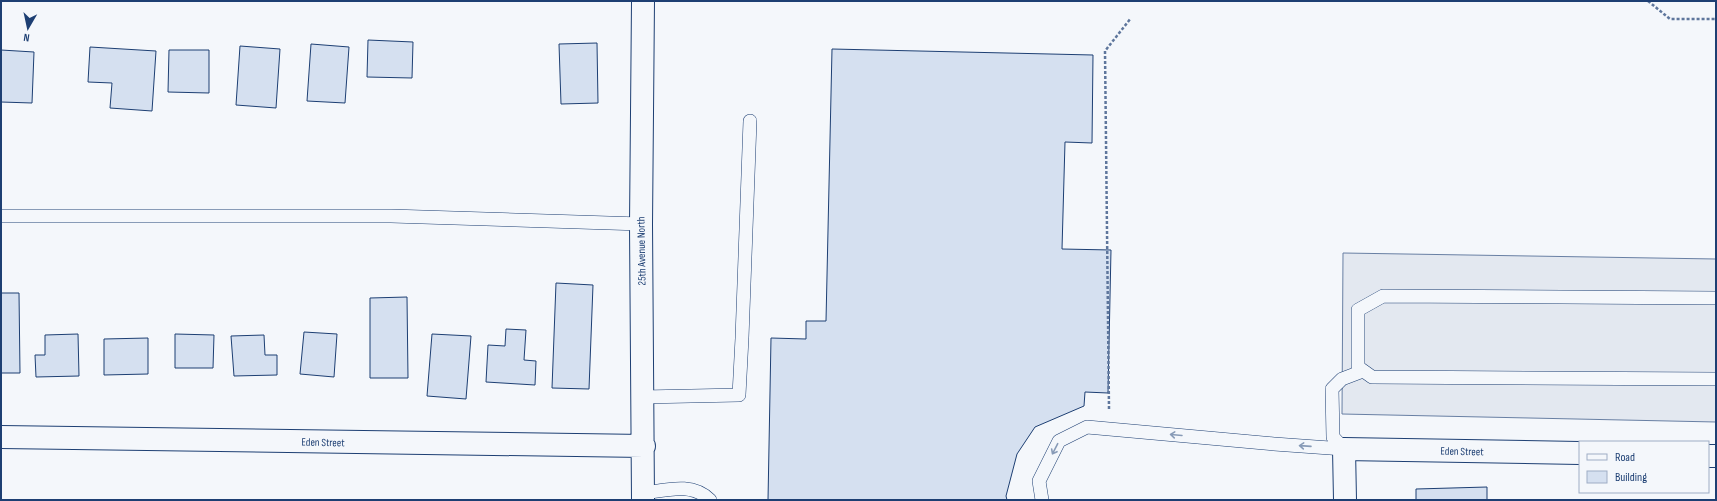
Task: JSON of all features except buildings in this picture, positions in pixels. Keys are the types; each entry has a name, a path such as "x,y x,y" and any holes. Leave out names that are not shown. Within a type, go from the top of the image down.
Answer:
{"street":[{"name":"25th Avenue North","path":"643,1 641,224 644,497"},
{"name":"Eden Street","path":"1,437 644,446"},
{"name":"Eden Street","path":"1344,449 1579,453"},
{"path":"1344,449 1345,500"}],"lane":[{"path":"643,397 739,396 750,121"},
{"path":"1,216 392,216 641,224"},
{"path":"1716,298 1383,296 1358,310 1358,367 1372,377 1716,379"},
{"path":"1344,449 1333,437 1332,389 1342,379 1363,371"},
{"path":"1042,500 1039,480 1059,441 1087,427 1344,449"},
{"path":"644,497 685,488 703,493 710,500"}],"path":[{"path":"1648,1 1670,19 1716,19"},
{"path":"1109,409 1106,51 1132,18"}],"shaded area":[{"path":"1343,253 1716,259 1716,422 1342,414"}]}
